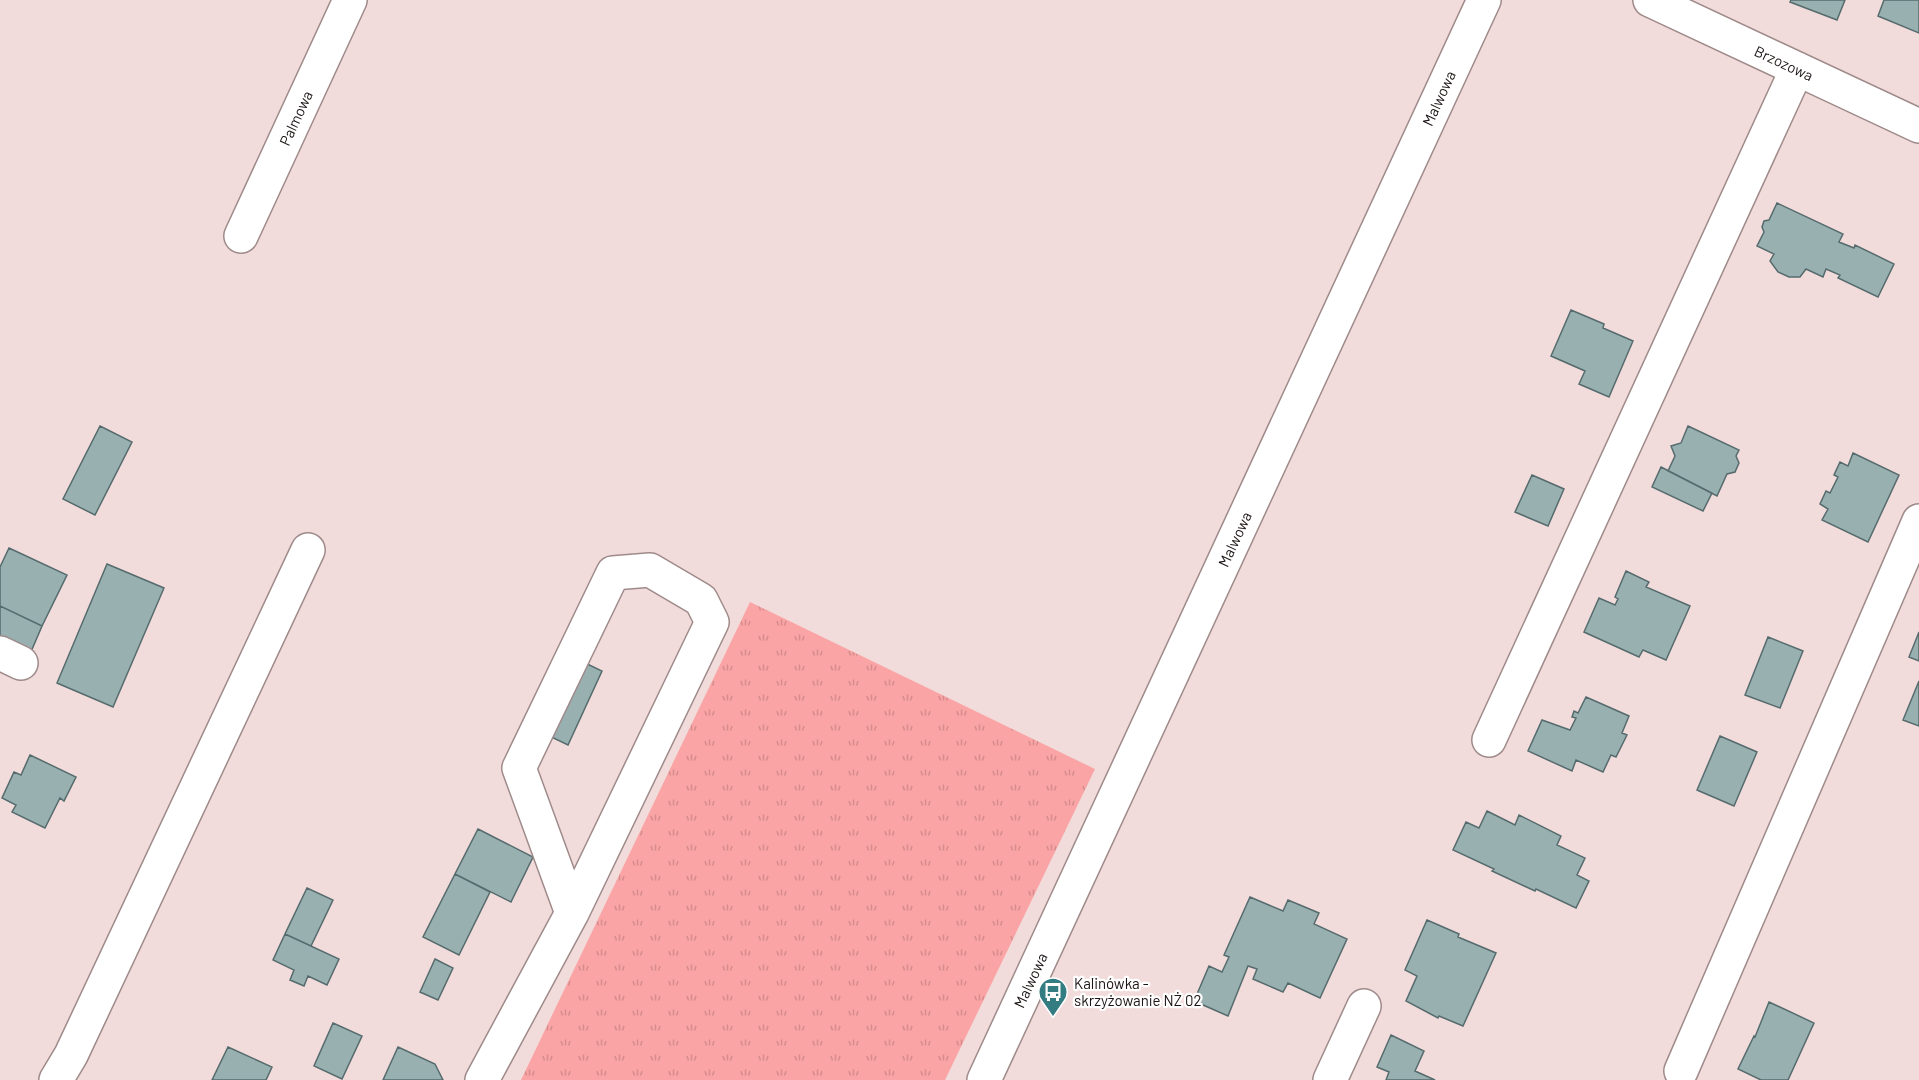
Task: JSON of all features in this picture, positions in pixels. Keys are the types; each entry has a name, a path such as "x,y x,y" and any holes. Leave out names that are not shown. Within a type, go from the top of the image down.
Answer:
{"street":[{"name":"Palmowa","path":"241,236 350,0"},
{"name":"Malwowa","path":"984,1080 1484,0"},
{"name":"Brzozowa","path":"1650,0 1919,126"},
{"path":"1489,740 1797,69"},
{"path":"1681,1071 1919,521"},
{"path":"56,1080 81,1034 308,550"},
{"path":"482,1080 572,913 712,622 700,600 650,570 613,573 519,768 572,913"},
{"path":"1330,1080 1364,1006"}],"green space":[{"path":"750,602 1095,769 945,1080 521,1080"}],"building":[{"path":"1791,0 1845,0 1837,20 1790,2"},
{"path":"1884,0 1919,0 1919,33 1878,16"},
{"path":"1777,203 1843,234 1839,242 1854,248 1855,245 1894,264 1878,297 1838,278 1840,275 1826,269 1823,277 1806,269 1800,277 1789,277 1778,272 1770,261 1774,254 1757,246 1764,232 1762,227 1764,221 1769,220"},
{"path":"1571,310 1604,324 1603,328 1633,341 1609,397 1579,384 1585,371 1551,356"},
{"path":"100,426 132,442 95,515 63,499"},
{"path":"1688,426 1739,450 1736,456 1739,463 1735,472 1727,474 1717,496 1668,471 1675,456 1671,446 1681,443"},
{"path":"1853,453 1899,475 1868,542 1822,520 1828,509 1820,504 1826,491 1830,493 1838,477 1834,475 1840,462 1848,466"},
{"path":"1661,467 1712,493 1703,511 1652,487"},
{"path":"1532,475 1564,489 1548,526 1515,512"},
{"path":"9,548 67,575 42,626 0,606 0,567"},
{"path":"107,564 164,588 113,707 57,683"},
{"path":"1626,571 1649,582 1646,587 1690,606 1666,660 1643,650 1639,657 1584,632 1599,598 1615,605 1618,599 1615,597"},
{"path":"0,606 42,626 30,654 0,640"},
{"path":"1919,632 1919,661 1909,657"},
{"path":"1768,637 1803,651 1780,708 1745,695"},
{"path":"579,660 602,671 568,745 545,734"},
{"path":"1919,681 1919,726 1903,720"},
{"path":"1586,697 1629,716 1622,733 1627,735 1616,757 1611,755 1603,772 1576,760 1572,771 1528,751 1542,720 1570,730 1576,718 1572,717 1574,711 1578,713"},
{"path":"1720,736 1757,752 1734,806 1697,790"},
{"path":"30,755 76,777 64,801 60,798 45,828 12,812 16,805 2,798 14,772 21,775"},
{"path":"1487,811 1515,825 1519,815 1561,836 1557,845 1585,858 1577,875 1589,881 1576,908 1492,871 1494,869 1453,850 1466,822 1479,828"},
{"path":"478,829 533,857 511,902 455,874"},
{"path":"455,874 490,892 459,955 423,937"},
{"path":"307,888 333,900 311,946 285,934"},
{"path":"1250,897 1283,911 1288,900 1319,913 1314,924 1347,939 1320,998 1288,983 1283,992 1253,979 1257,969 1248,966 1228,1016 1194,1001 1209,966 1222,972 1229,957 1224,955"},
{"path":"1427,920 1459,934 1458,937 1496,953 1463,1026 1439,1016 1438,1018 1406,1001 1417,976 1405,970"},
{"path":"285,934 339,959 327,985 308,976 304,986 290,980 294,970 273,960"},
{"path":"435,959 453,968 438,1000 420,992"},
{"path":"1769,1002 1814,1023 1788,1080 1761,1080 1738,1069 1755,1037"},
{"path":"333,1023 362,1036 342,1079 314,1066"},
{"path":"1391,1035 1424,1051 1415,1071 1435,1080 1386,1080 1389,1072 1377,1067"},
{"path":"228,1047 272,1067 266,1080 212,1080"},
{"path":"398,1047 435,1064 443,1080 383,1080"}],"place":[{"name":"Kalinówka - skrzyżowanie NŻ 02","path":"1053,1018"}]}
